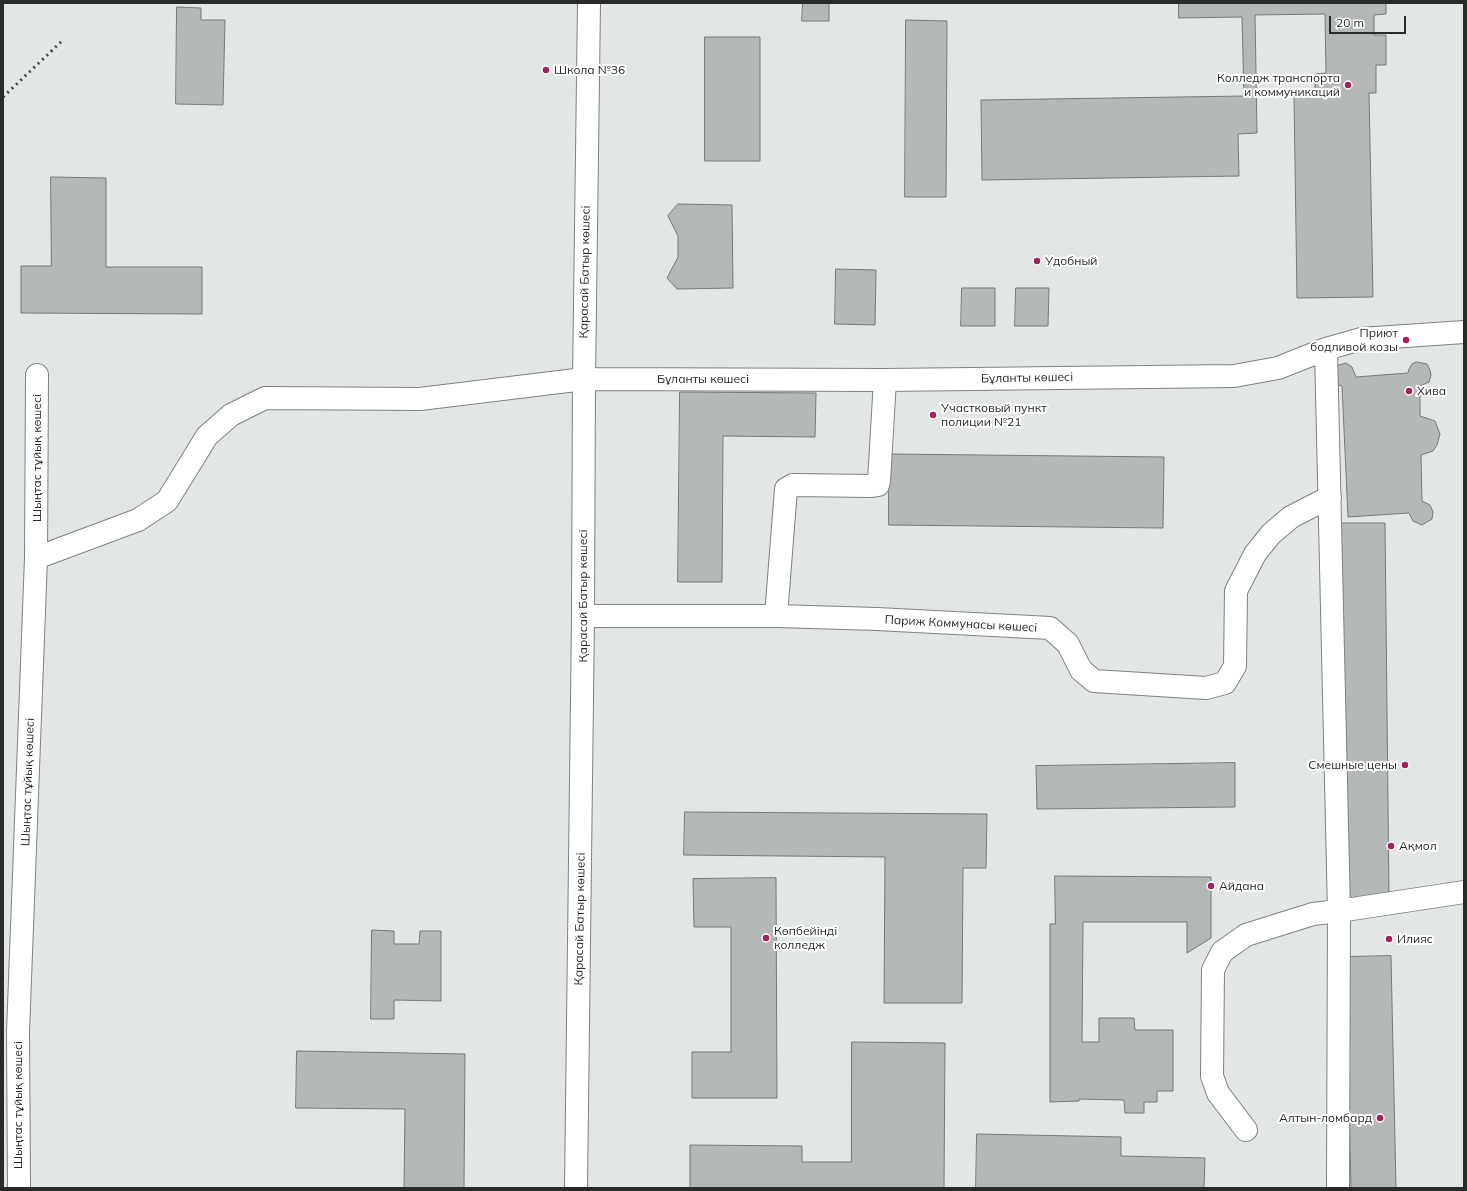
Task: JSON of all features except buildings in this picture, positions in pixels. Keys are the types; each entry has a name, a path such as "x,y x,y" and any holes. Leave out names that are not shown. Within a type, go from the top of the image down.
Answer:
{"street":[{"name":"Қарасай Батыр көшесі","path":"576,1188 584,616 584,379 589,3"},
{"name":"Бұланты көшесі","path":"36,558 138,520 167,501 208,436 231,415 265,398 420,399 584,379 885,380 1234,376 1278,368 1326,349 1361,339 1464,332"},
{"path":"1326,349 1339,911 1338,1188"},
{"name":"Шыңтас тұйық көшесі","path":"18,1188 11,1032 36,558 37,375"},
{"path":"776,616 786,489 793,486 878,485 885,380"},
{"name":"Париж Коммунасы көшесі","path":"584,616 776,616 877,619 1050,628 1068,644 1081,670 1094,681 1206,688 1225,683 1234,666 1236,591 1255,554 1271,534 1291,517 1330,497"},
{"path":"1246,1130 1218,1093 1212,1076 1213,970 1222,952 1246,935 1312,914 1464,892"}],"railway":[{"path":"3,97 63,40"}],"place":[{"name":"Школа №36","path":"546,70"},
{"name":"Колледж транспорта и коммуникаций","path":"1348,85"},
{"name":"Удобный","path":"1037,261"},
{"name":"Приют бодливой козы","path":"1406,340"},
{"name":"Хива","path":"1409,391"},
{"name":"Участковый пункт полиции №21","path":"933,415"},
{"name":"Смешные цены","path":"1405,765"},
{"name":"Ақмол","path":"1391,846"},
{"name":"Айдана","path":"1211,886"},
{"name":"Көпбейінді колледж","path":"766,938"},
{"name":"Илияс","path":"1389,939"},
{"name":"Алтын-ломбард","path":"1380,1118"}]}
